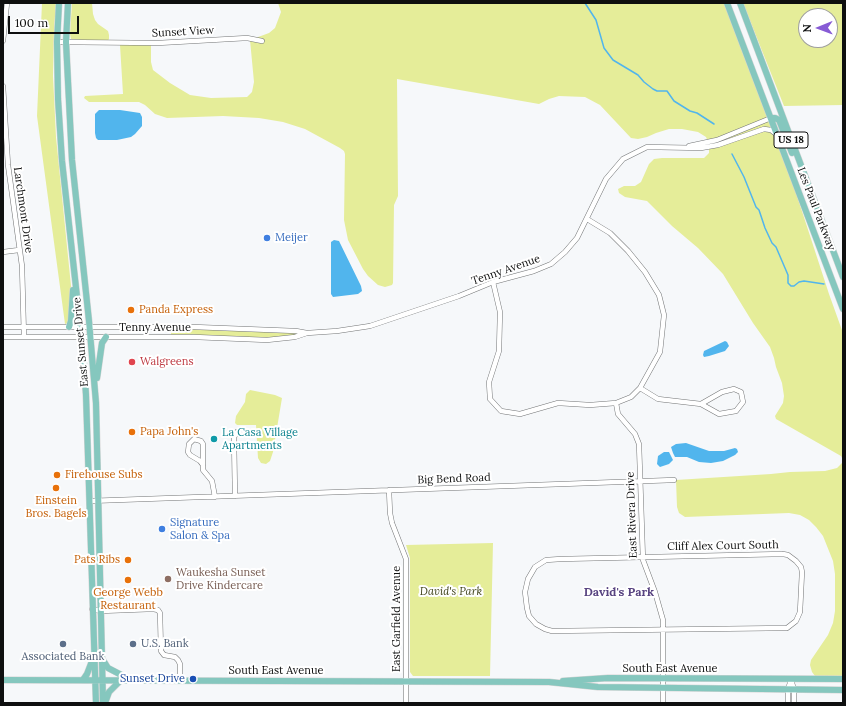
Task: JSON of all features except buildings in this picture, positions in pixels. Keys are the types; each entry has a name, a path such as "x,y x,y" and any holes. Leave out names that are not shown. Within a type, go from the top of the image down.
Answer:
{"main road":[{"name":"East Sunset Drive","path":"59,3 57,42 58,99 62,161 82,337 86,395 96,703"},
{"name":"East Sunset Drive","path":"68,3 66,42 72,160 95,386 99,501 102,680 104,703"},
{"name":"Les Paul Parkway","path":"727,3 843,309"},
{"name":"Les Paul Parkway","path":"740,3 843,277"},
{"path":"771,118 778,120 805,186 819,213"},
{"path":"69,327 71,321 75,281"},
{"path":"95,386 102,343 106,337"},
{"path":"83,680 90,666 94,653"},
{"path":"102,659 108,668 132,680"},
{"name":"South East Avenue","path":"3,680 549,682 608,678 791,680 843,679"},
{"path":"104,703 109,692 121,680"},
{"name":"South East Avenue","path":"549,682 598,687 843,690"}],"street":[{"path":"3,41 7,3"},
{"name":"Sunset View","path":"57,42 158,43 247,38 262,41"},
{"name":"Larchmont Drive","path":"3,86 8,172 23,283 24,337"},
{"name":"Tenny Avenue","path":"681,148 717,140 771,118"},
{"name":"Tenny Avenue","path":"3,337 171,337 281,339 295,338 307,333 337,331 376,324 459,296 493,282 534,271 551,264 578,238 606,179 623,159 648,147 702,148 718,145 764,129 771,130 778,136"},
{"path":"62,161 72,160"},
{"path":"493,282 500,312 499,351 489,382 490,399 501,411 520,414 558,403 616,403 631,397 640,388 660,352 664,315 659,295 645,272 610,232 587,219"},
{"path":"3,252 19,250"},
{"name":"Tenny Avenue","path":"3,327 171,327 296,330 307,333"},
{"path":"52,327 52,337"},
{"path":"171,327 171,337"},
{"path":"236,329 236,339"},
{"path":"640,388 658,399 701,404 719,414 736,412 743,402 741,392 734,389 722,392 701,404"},
{"name":"East Rivera Drive","path":"616,403 618,414 635,434 639,444 642,557 660,605 664,630 663,703"},
{"path":"235,496 234,437 237,432"},
{"path":"203,465 188,452 189,444 194,439 203,444 203,465 205,472 212,481 215,497"},
{"name":"Big Bend Road","path":"89,501 674,480"},
{"name":"East Garfield Avenue","path":"389,490 392,523 406,559 406,703"},
{"name":"Cliff Alex Court South","path":"642,557 783,554 794,559 801,567 802,578 800,612 796,621 787,628 664,630"},
{"path":"642,557 546,560 532,570 528,579 525,592 526,608 529,616 536,624 552,631 664,630"},
{"path":"92,609 101,611 158,610 160,613 161,651 164,654 175,657 178,660 180,664 180,680"},
{"path":"791,680 794,703"},
{"path":"788,703 791,689"}],"green space":[{"path":"42,3 56,3 53,76 56,137 71,286 70,318 68,323 65,324 37,116"},
{"path":"72,3 92,3 95,20 108,31 109,39 107,42 71,39"},
{"path":"278,3 726,3 783,153 843,333 843,460 841,456 776,419 775,416 783,403 784,396 782,383 770,347 753,323 723,274 698,248 672,226 647,201 625,197 619,193 618,189 624,186 635,186 641,182 649,164 654,159 704,158 709,153 709,144 706,137 698,132 682,129 669,129 647,137 638,139 631,138 600,105 585,97 559,96 539,104 397,79 398,196 394,205 393,283 392,285 385,287 378,285 368,276 348,240 344,220 345,154 340,148 305,129 283,122 259,118 223,116 167,118 155,114 139,102 89,102 84,98 85,96 123,94 120,45 151,45 151,62 153,70 170,83 190,95 211,98 247,97 252,92 254,82 250,40 269,33 275,28 281,12"},
{"path":"743,3 843,3 843,105 784,106"},
{"path":"171,327 307,333 282,339 171,337"},
{"path":"250,390 275,395 282,398 273,452 270,461 266,464 261,463 258,458 256,425 237,425 235,423 236,416 245,402 246,394"},
{"path":"843,460 843,676 815,676 810,665 811,660 828,635 833,623 835,611 835,574 833,561 823,536 809,520 800,515 789,513 685,517 679,513 677,507 676,480 825,471 837,468"},
{"name":"David's Park","path":"493,543 490,676 413,676 410,672 410,558 406,545"}],"water":[{"path":"99,110 120,110 140,113 142,117 142,126 131,137 117,140 98,140 95,133 95,114"},
{"path":"334,240 339,241 361,286 362,291 358,294 333,297 331,294 331,242"},
{"path":"725,341 729,346 725,351 704,357 704,351"},
{"path":"686,443 709,451 724,451 735,448 738,452 723,461 711,463 699,462 687,457 675,457 671,447 676,444"},
{"path":"664,452 669,452 673,460 669,464 660,467 657,464 658,456"}],"waterway":[{"path":"585,3 596,20 604,48 613,60 638,75 653,89 657,91 667,91 674,101 714,124"},
{"path":"732,154 744,177 756,207 759,210 772,243 776,247 788,275 788,283 791,286 804,281 824,284"}],"place":[{"name":"Meijer","path":"267,238"},
{"name":"Panda Express","path":"131,310"},
{"name":"Walgreens","path":"132,362"},
{"name":"Papa John's","path":"132,432"},
{"name":"La Casa Village Apartments","path":"214,439"},
{"name":"Firehouse Subs","path":"57,475"},
{"name":"Einstein Bros. Bagels","path":"56,488"},
{"name":"Signature Salon & Spa","path":"162,529"},
{"name":"Pats Ribs","path":"128,560"},
{"name":"Waukesha Sunset Drive Kindercare","path":"168,579"},
{"name":"George Webb Restaurant","path":"128,580"},
{"name":"Associated Bank","path":"63,644"},
{"name":"U.S. Bank","path":"133,644"},
{"name":"Sunset Drive","path":"193,679"}],"district":[{"name":"David's Park","path":"619,593"}]}
